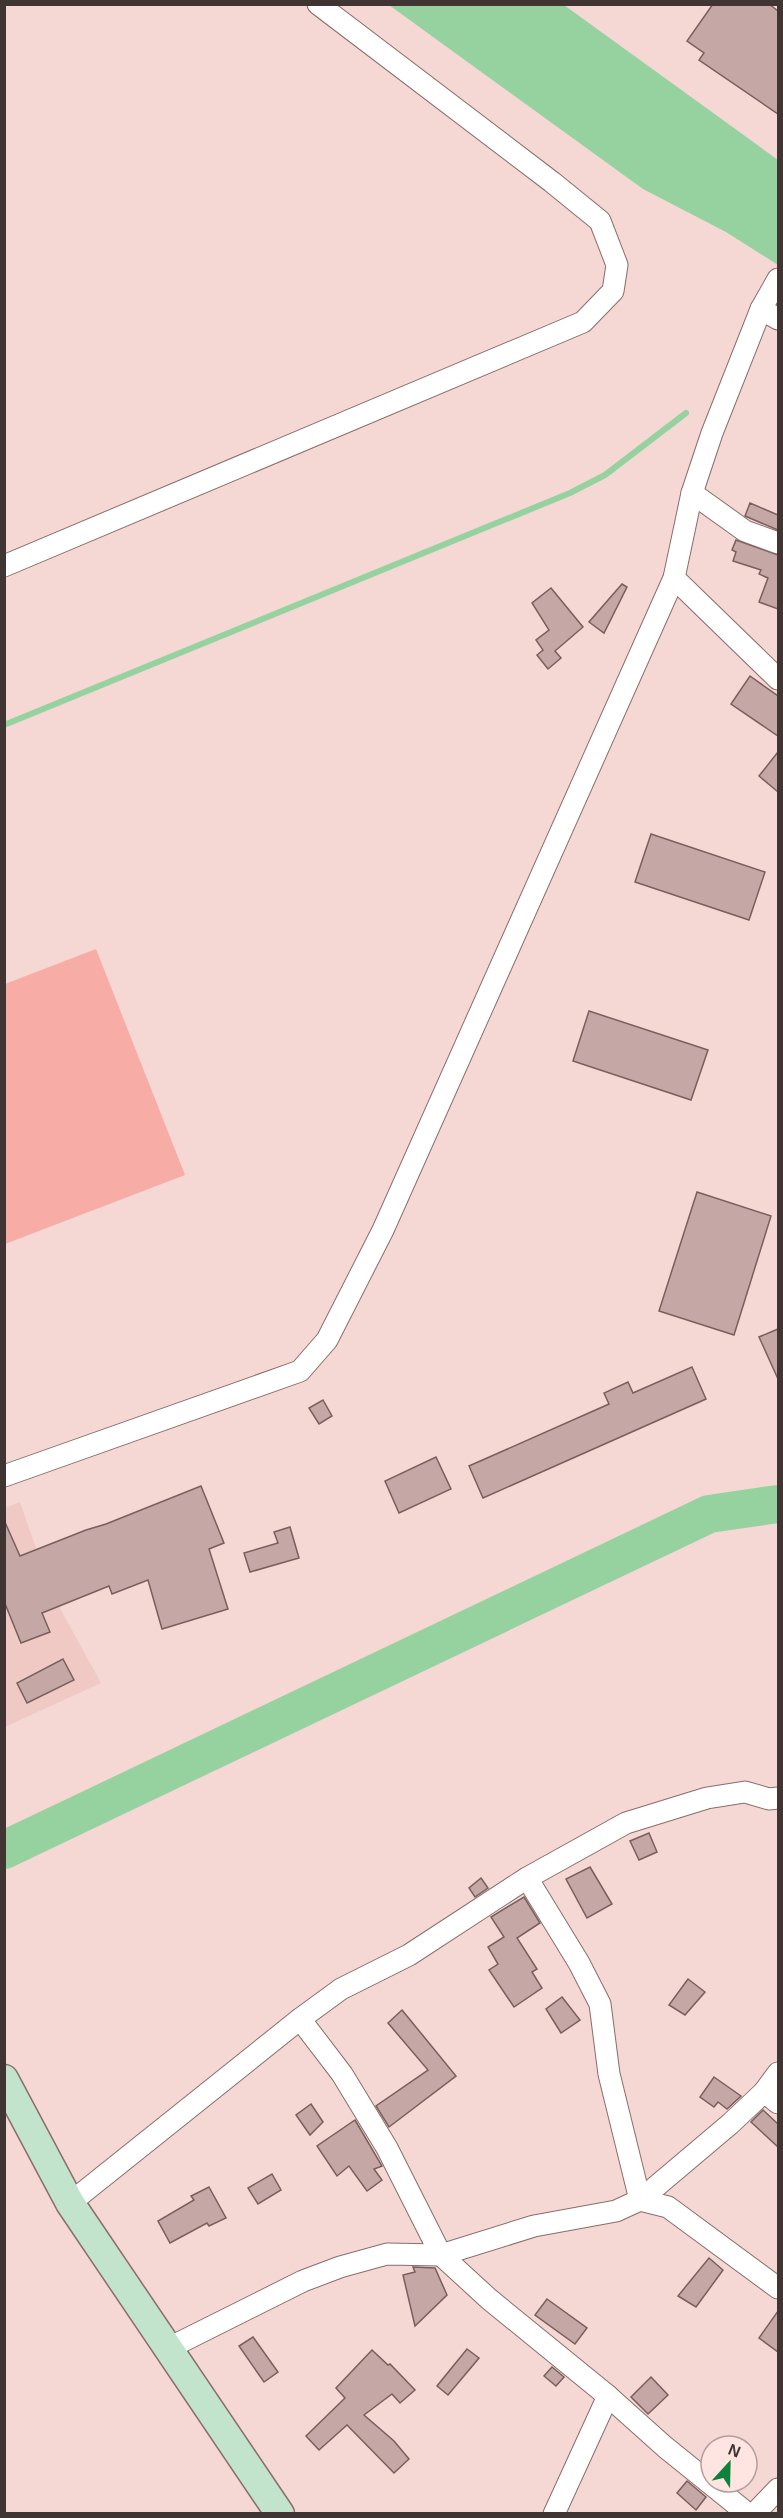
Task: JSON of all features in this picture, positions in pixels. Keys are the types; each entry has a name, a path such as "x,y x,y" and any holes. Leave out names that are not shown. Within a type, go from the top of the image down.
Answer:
{"street":[{"path":"4,566 583,322 613,291 617,265 600,221 318,4"},
{"path":"4,1476 300,1371 327,1340 383,1230 674,578 692,492 712,433 770,314 778,279"},
{"path":"692,492 746,531 778,543"},
{"path":"674,578 778,680"},
{"path":"70,2203 300,2019 341,1989 409,1955 527,1878 626,1823 707,1798 745,1792 769,1799 778,1798"},
{"path":"527,1878 579,1963 600,2004 609,2074 640,2200"},
{"path":"300,2019 342,2074 387,2148 441,2254 489,2299 748,2514"},
{"path":"167,2349 303,2281 340,2267 387,2254 441,2254 534,2226 616,2211 640,2200 730,2124 771,2098 778,2073"},
{"path":"4,2079 70,2203 280,2514"},
{"path":"640,2200 668,2207 778,2288"},
{"path":"555,2514 608,2396"},
{"path":"754,2514 778,2489"}],"shaded area":[{"path":"389,5 564,5 778,160 778,265 726,232 643,189"},
{"path":"96,949 185,1175 5,1244 5,984"},
{"path":"20,1502 51,1592 101,1683 5,1727 5,1508"}],"building":[{"path":"713,4 769,4 778,11 778,114 699,60 704,53 687,41"},
{"path":"750,503 778,515 778,530 745,516"},
{"path":"736,540 778,555 778,609 759,602 768,578 759,574 761,570 733,561 736,552 732,550"},
{"path":"622,584 627,587 604,633 589,622"},
{"path":"551,588 583,627 555,651 561,658 548,669 537,655 543,650 536,640 549,630 532,603"},
{"path":"750,676 778,696 778,736 731,704"},
{"path":"778,752 778,792 759,776"},
{"path":"651,834 765,872 749,920 635,882"},
{"path":"589,1011 708,1050 691,1100 573,1061"},
{"path":"697,1192 771,1216 734,1335 659,1311"},
{"path":"778,1329 778,1379 759,1337"},
{"path":"692,1367 706,1399 483,1498 469,1466 609,1404 604,1393 628,1382 633,1393"},
{"path":"323,1400 332,1416 319,1424 309,1408"},
{"path":"436,1457 451,1489 399,1513 385,1481"},
{"path":"201,1486 224,1543 209,1549 228,1609 162,1629 148,1580 112,1594 109,1586 42,1613 50,1632 21,1643 4,1601 4,1520 20,1556"},
{"path":"290,1527 299,1558 250,1572 244,1553 278,1543 274,1532"},
{"path":"63,1659 74,1680 27,1703 17,1683"},
{"path":"649,1833 657,1852 639,1860 630,1841"},
{"path":"590,1867 612,1904 587,1918 566,1879"},
{"path":"481,1878 488,1888 475,1897 469,1888"},
{"path":"524,1897 540,1923 517,1938 537,1969 532,1972 542,1988 514,2007 489,1970 498,1964 488,1947 504,1937 491,1917"},
{"path":"688,1979 705,1992 685,2015 669,2005"},
{"path":"562,1997 580,2020 561,2033 546,2009"},
{"path":"402,2010 456,2076 389,2127 376,2106 428,2070 388,2023"},
{"path":"714,2077 741,2096 727,2109 718,2102 714,2107 700,2097"},
{"path":"311,2104 323,2122 310,2135 296,2115"},
{"path":"763,2110 778,2124 778,2147 751,2122"},
{"path":"355,2120 382,2166 374,2169 382,2180 367,2191 349,2166 337,2176 317,2146"},
{"path":"272,2174 281,2190 258,2204 248,2188"},
{"path":"209,2187 226,2218 209,2226 207,2223 170,2243 158,2221 194,2200 191,2196"},
{"path":"709,2258 723,2270 696,2307 678,2296"},
{"path":"413,2267 435,2268 447,2295 415,2326 403,2275 415,2272"},
{"path":"547,2299 587,2328 575,2344 535,2315"},
{"path":"778,2311 778,2352 759,2338"},
{"path":"253,2337 278,2372 264,2382 239,2346"},
{"path":"467,2349 479,2358 448,2395 437,2386"},
{"path":"372,2350 388,2365 390,2364 415,2390 400,2403 392,2394 364,2415 394,2441 409,2459 394,2473 347,2425 319,2450 306,2436 345,2398 336,2388"},
{"path":"552,2367 564,2377 556,2386 544,2376"},
{"path":"651,2377 668,2395 648,2414 631,2397"},
{"path":"687,2481 699,2491 699,2494 706,2497 696,2510 677,2493"}],"waterway":[{"path":"4,725 570,493 605,475 686,413"},
{"path":"4,1850 709,1514 778,1504"}]}
